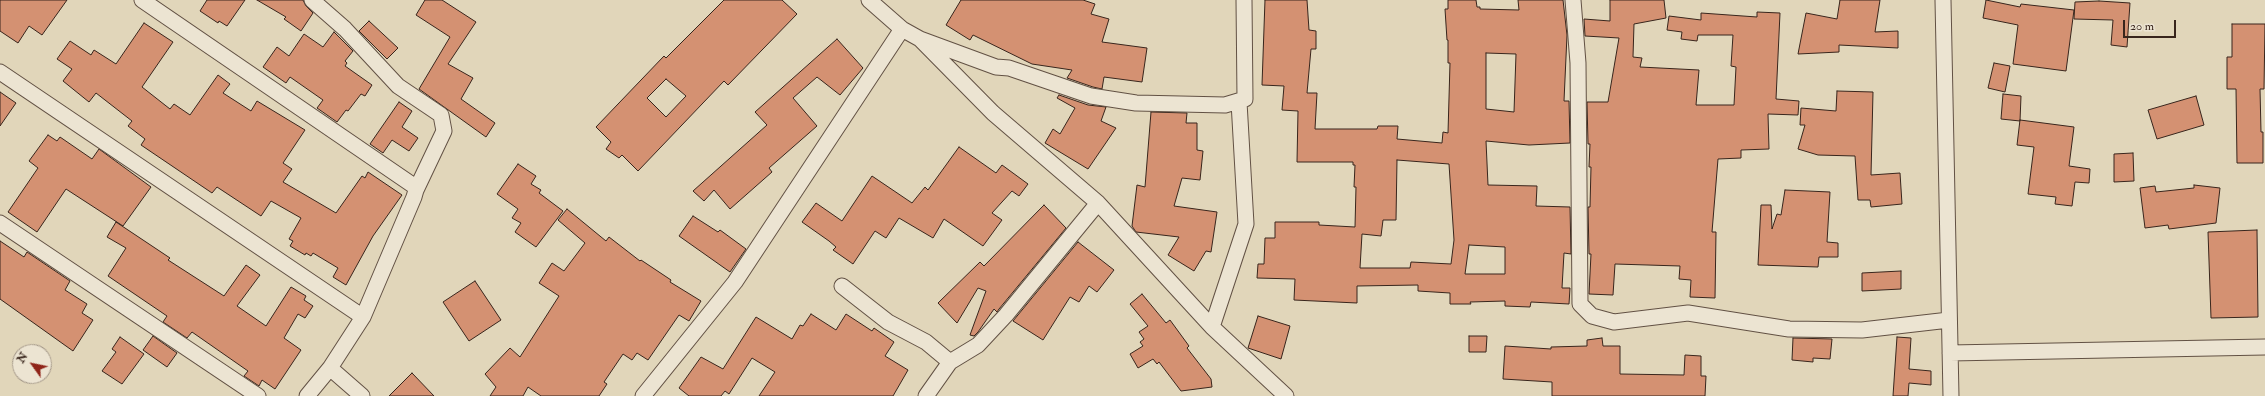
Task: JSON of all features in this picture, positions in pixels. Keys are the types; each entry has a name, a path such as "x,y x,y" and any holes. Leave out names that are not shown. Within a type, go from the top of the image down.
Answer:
{"street":[{"path":"142,0 414,186 416,190"},
{"path":"307,396 330,368 363,317 416,190 444,131 441,115 398,86 345,29 312,0"},
{"path":"869,0 902,29 920,39 996,67 1009,68 1092,96 1136,103 1225,105 1245,99 1244,0"},
{"path":"1573,0 1578,64 1580,304 1592,316 1614,322 1688,313 1789,329 1862,330 1949,320"},
{"path":"1943,0 1951,396"},
{"path":"643,396 735,282 902,29"},
{"path":"920,39 993,113 1098,203 1212,327 1286,396"},
{"path":"0,72 363,317"},
{"path":"1212,327 1246,224 1239,102"},
{"path":"926,396 950,362 978,345 1006,315 1098,203"},
{"path":"0,223 258,396"},
{"path":"842,286 888,322 926,342 950,362"},
{"path":"1950,353 2265,347"},
{"path":"330,368 362,396"}],"building":[{"path":"0,0 67,0 42,35 29,26 18,43 0,31"},
{"path":"207,0 245,0 227,26 219,21 218,23 200,11"},
{"path":"257,0 303,0 306,6 313,13 301,31 284,19 286,17"},
{"path":"425,0 442,0 476,22 448,64 473,78 461,99 495,123 486,137 419,89 450,37 416,15"},
{"path":"724,0 782,0 797,14 728,85 724,81 638,171 622,155 619,158 606,149 611,142 596,127 664,56 666,58","holes":["666,79 686,96 666,117 647,98"]},
{"path":"961,0 1083,0 1095,4 1091,14 1109,19 1102,42 1147,48 1142,82 1104,77 1102,89 1093,87 1067,78 1072,70 1032,64 973,35 970,40 946,25"},
{"path":"1265,0 1307,0 1309,30 1316,31 1316,49 1311,49 1307,93 1317,93 1315,129 1377,129 1378,126 1398,126 1397,139 1442,143 1443,132 1448,133 1450,63 1448,63 1448,40 1445,9 1448,9 1448,0 1476,0 1477,7 1480,7 1480,9 1519,10 1518,0 1563,0 1567,35 1564,101 1569,101 1570,143 1529,145 1486,141 1488,185 1537,186 1536,206 1570,207 1571,254 1564,253 1562,288 1570,288 1569,304 1531,302 1530,307 1505,306 1505,301 1450,304 1450,293 1418,291 1418,285 1357,286 1357,303 1294,300 1295,279 1257,278 1258,264 1264,264 1265,238 1275,238 1275,222 1319,222 1319,225 1355,227 1355,165 1353,165 1353,162 1297,162 1298,111 1282,110 1284,86 1262,85","holes":["1486,53 1516,54 1514,112 1486,109","1397,160 1449,164 1454,240 1451,264 1411,262 1410,268 1360,268 1362,234 1381,236 1383,220 1396,220","1469,245 1505,247 1505,274 1465,274"]},
{"path":"1610,0 1664,0 1666,18 1634,24 1633,57 1642,58 1640,67 1699,70 1696,105 1734,105 1736,67 1731,66 1733,35 1698,35 1697,41 1681,39 1682,32 1667,30 1669,16 1701,20 1701,13 1757,17 1757,12 1780,13 1776,99 1799,101 1798,115 1768,114 1769,149 1741,150 1741,158 1718,159 1712,232 1716,232 1715,298 1690,297 1691,280 1679,279 1680,266 1615,264 1613,295 1589,294 1591,254 1589,254 1588,207 1590,207 1591,167 1589,167 1590,144 1588,144 1587,102 1608,102 1619,38 1585,36 1584,19 1610,21"},
{"path":"1840,0 1880,0 1875,32 1898,31 1898,48 1839,45 1839,52 1798,54 1806,13 1837,19"},
{"path":"1986,0 2020,7 2021,4 2074,10 2066,71 2013,64 2018,25 1983,18"},
{"path":"2099,1 2130,3 2127,47 2111,45 2113,20 2074,19 2075,2"},
{"path":"369,21 398,48 387,59 359,31"},
{"path":"144,23 173,42 142,87 170,109 174,104 190,115 218,75 230,84 223,93 251,111 257,101 305,130 283,163 292,169 283,182 336,213 362,176 365,178 368,172 402,195 373,236 346,285 333,277 338,268 313,253 311,256 306,253 305,255 290,246 293,241 289,239 301,218 271,201 261,216 217,187 212,193 141,145 145,139 128,126 132,121 96,93 89,102 63,81 72,69 57,59 70,41 91,55 94,50 116,64"},
{"path":"2232,24 2265,24 2264,89 2260,89 2261,132 2263,132 2263,163 2237,163 2236,89 2227,89 2227,57 2232,57"},
{"path":"334,32 353,51 345,61 347,63 345,66 372,85 365,96 361,94 337,122 317,108 323,100 290,77 286,83 263,67 277,47 289,56 304,34 323,47"},
{"path":"837,39 863,68 840,95 817,77 793,98 817,126 769,168 772,172 730,209 714,190 704,201 693,191 767,125 755,112"},
{"path":"1994,63 2010,66 2005,92 1988,88"},
{"path":"1837,91 1873,92 1871,175 1900,173 1902,204 1871,207 1870,200 1858,200 1855,156 1818,155 1798,149 1805,125 1800,125 1801,108 1836,111"},
{"path":"0,92 16,103 0,126"},
{"path":"2003,94 2021,96 2020,121 2001,119"},
{"path":"1059,95 1088,105 1106,107 1101,121 1116,128 1088,169 1045,143 1053,129 1060,134 1075,108 1057,98"},
{"path":"2196,96 2204,125 2157,139 2148,110"},
{"path":"399,102 412,111 402,127 418,138 409,151 392,140 383,153 370,144"},
{"path":"1151,112 1187,113 1186,123 1197,123 1197,150 1203,151 1200,180 1182,178 1174,206 1217,212 1211,252 1206,251 1194,271 1168,255 1179,237 1136,232 1132,226 1137,185 1145,187"},
{"path":"2020,120 2074,127 2069,166 2090,169 2089,183 2075,182 2072,206 2055,204 2056,197 2028,194 2034,147 2017,145"},
{"path":"48,135 57,141 60,137 92,159 99,149 151,187 123,226 66,189 37,232 8,212 38,168 29,161"},
{"path":"959,147 996,173 1002,165 1028,184 1019,196 1012,191 992,213 1002,220 983,246 944,219 933,238 899,218 886,238 875,231 853,264 833,250 836,247 829,241 802,222 816,203 842,221 872,176 912,203 925,187 928,190"},
{"path":"2133,153 2134,181 2114,182 2114,154"},
{"path":"518,164 536,176 531,184 541,190 539,193 563,211 536,247 515,232 521,223 512,218 518,209 497,194"},
{"path":"2194,185 2220,188 2216,223 2169,229 2168,225 2145,228 2140,188 2155,186 2156,192 2194,188"},
{"path":"1785,190 1830,192 1827,242 1838,243 1838,257 1819,257 1818,267 1758,265 1761,205 1771,205 1772,229 1777,214 1781,215"},
{"path":"1044,205 1066,228 997,312 994,309 978,332 974,336 970,335 986,291 978,288 957,323 938,303 980,262 984,266"},
{"path":"567,209 606,241 609,237 640,261 641,260 671,280 670,282 701,301 689,321 679,315 648,360 637,353 632,360 623,354 604,382 607,384 599,396 541,396 528,387 523,396 490,396 496,387 485,374 510,348 520,357 559,296 539,283 552,263 564,271 585,243 558,220"},
{"path":"693,216 718,232 720,230 746,249 730,272 679,236"},
{"path":"116,222 170,258 168,260 224,296 246,265 260,275 237,306 266,326 291,287 306,296 304,300 313,306 305,318 298,314 284,338 301,350 275,389 262,380 259,386 244,376 248,371 192,332 187,338 163,322 167,316 108,276 126,248 107,237"},
{"path":"2257,230 2258,317 2211,318 2208,232"},
{"path":"0,241 24,257 27,252 70,281 65,290 87,304 82,313 93,320 73,351 0,299"},
{"path":"1078,242 1114,270 1097,292 1089,286 1079,302 1070,297 1043,340 1013,321"},
{"path":"1901,271 1901,289 1862,291 1862,273"},
{"path":"475,281 501,320 469,341 443,302"},
{"path":"1142,294 1166,323 1170,320 1189,346 1187,348 1211,379 1212,387 1181,391 1159,362 1157,364 1153,359 1138,368 1130,354 1143,346 1140,342 1144,339 1139,332 1148,326 1130,304"},
{"path":"811,314 836,330 846,314 872,331 874,328 894,342 885,356 908,370 893,396 759,396 775,372 752,358 729,394 725,391 721,396 689,396 679,388 701,357 723,369 756,317 792,339 800,325 803,326"},
{"path":"1258,316 1290,326 1281,359 1248,348"},
{"path":"153,336 177,353 167,367 143,350"},
{"path":"1469,336 1487,336 1486,352 1469,352"},
{"path":"120,337 144,354 122,384 102,371 116,352 112,349"},
{"path":"1897,337 1911,338 1909,369 1931,371 1931,385 1909,383 1908,396 1893,396"},
{"path":"1602,338 1603,346 1620,346 1620,374 1684,375 1685,355 1701,356 1701,376 1706,376 1705,396 1552,396 1552,382 1503,379 1505,346 1551,349 1551,347 1587,346 1587,340"},
{"path":"1793,338 1832,339 1830,359 1813,358 1813,362 1792,360"},
{"path":"412,373 434,396 389,396"}]}
